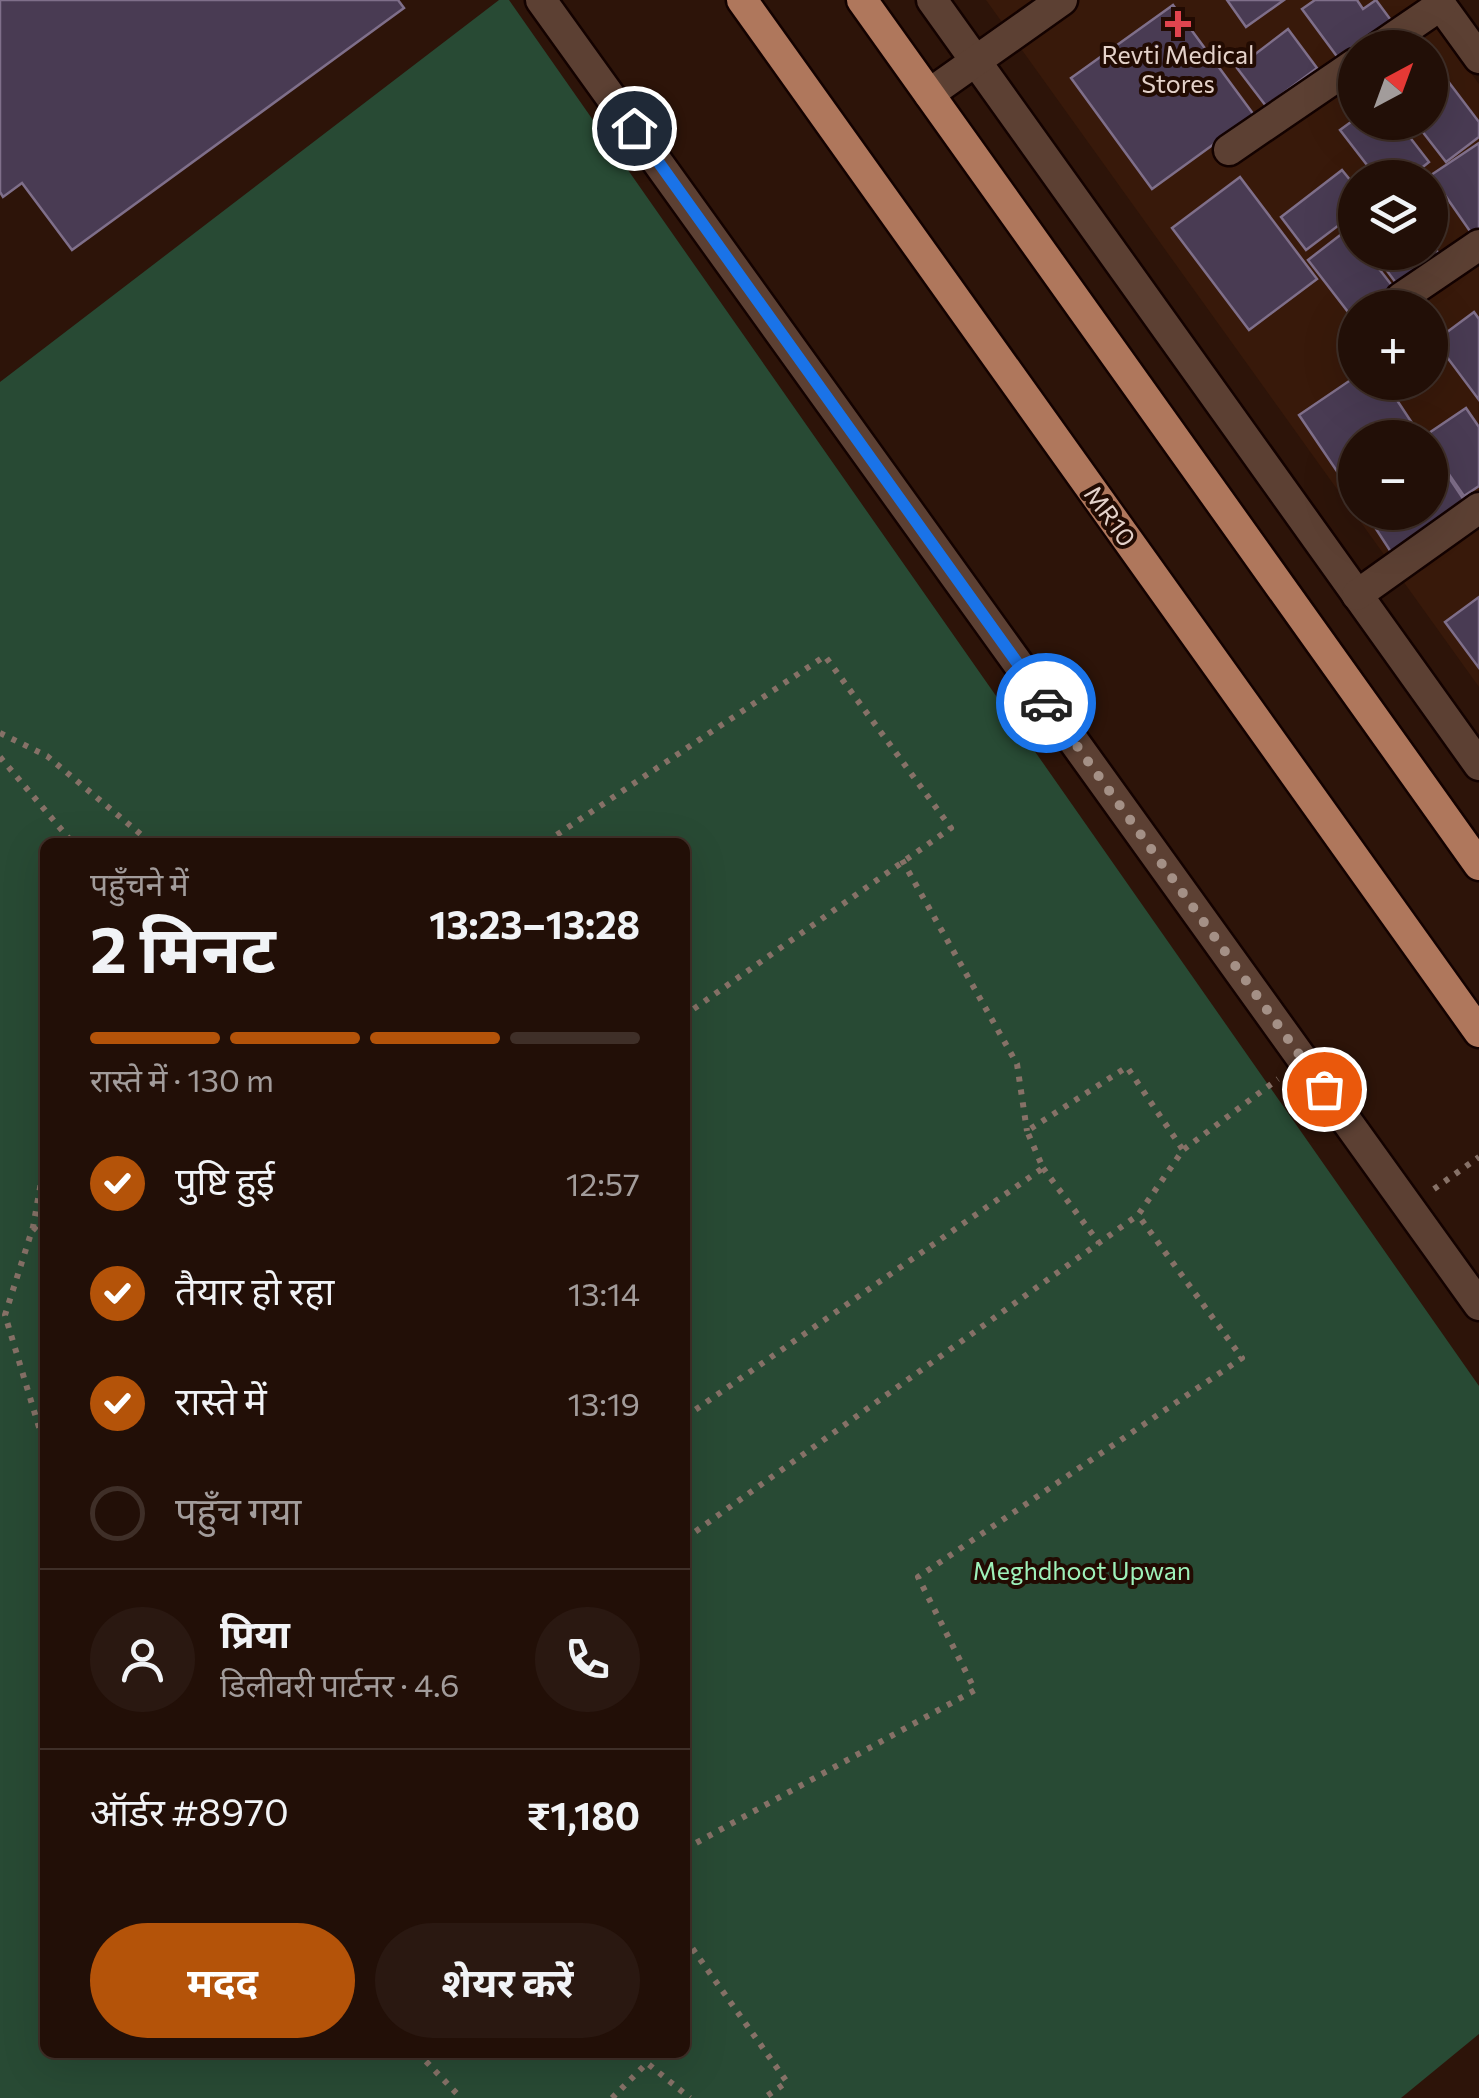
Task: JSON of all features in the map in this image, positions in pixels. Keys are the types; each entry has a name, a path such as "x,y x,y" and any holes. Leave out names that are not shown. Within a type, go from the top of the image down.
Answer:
{"main road":[{"name":"MR10","path":"742,0 1479,1032"},
{"path":"862,0 1479,865"}],"street":[{"path":"541,0 1479,1305"},
{"path":"932,0 1479,765"},
{"path":"929,94 1062,0"},
{"path":"1402,30 1439,2 1479,58"},
{"path":"1229,150 1338,76"},
{"path":"1413,290 1479,244"},
{"path":"1357,594 1479,508"}],"path":[{"path":"552,838 825,656 950,828 690,1011"},
{"path":"0,733 47,756 145,838"},
{"path":"0,757 69,838"},
{"path":"902,860 1017,1064 1028,1131 1043,1168 1100,1242"},
{"path":"690,1535 1138,1215 1183,1150 1302,1060"},
{"path":"1028,1131 1127,1067 1183,1150"},
{"path":"1409,1208 1479,1158"},
{"path":"690,1415 1043,1168"},
{"path":"40,1186 32,1227 5,1315 40,1430"},
{"path":"690,1846 976,1690 918,1577 1242,1358 1138,1215"},
{"path":"32,1227 40,1233"},
{"path":"690,1945 787,2082 764,2098"},
{"path":"423,2058 461,2098"},
{"path":"612,2098 647,2063 690,2098"}],"shaded area":[{"path":"986,0 1418,0 1440,30 1338,30 1338,140 1448,140 1448,41 1479,84 1479,687 1366,530 1448,530 1448,420 1338,420 1338,491"}],"green space":[{"name":"Meghdhoot Upwan","path":"499,0 509,0 1479,1386 1479,2034 1401,2098 0,2098 0,382"}],"building":[{"path":"0,0 398,0 404,8 72,250 22,183 3,197 0,192"},
{"path":"1227,0 1284,0 1246,27"},
{"path":"1315,0 1357,0 1363,9 1376,0 1396,27 1338,30 1338,58 1302,9"},
{"path":"1173,5 1254,115 1152,189 1071,78"},
{"path":"1288,29 1317,68 1266,106 1237,68"},
{"path":"1448,81 1479,122 1479,137 1444,160 1429,140 1448,140"},
{"path":"1348,140 1412,140 1427,160 1363,160"},
{"path":"1479,143 1479,233 1474,237 1448,200 1448,164"},
{"path":"1338,173 1338,226 1306,250 1281,217"},
{"path":"1240,177 1317,279 1249,330 1172,228"},
{"path":"1338,237 1338,270 1380,270 1395,290 1338,290 1338,299 1308,260"},
{"path":"1386,270 1421,270 1399,287"},
{"path":"1474,312 1479,319 1479,400 1448,358 1448,331"},
{"path":"1338,389 1338,400 1397,400 1410,420 1338,420 1338,473 1299,415"},
{"path":"1466,408 1479,427 1479,486 1464,496 1448,473 1448,420"},
{"path":"1448,476 1466,503 1448,515"},
{"path":"1377,530 1425,530 1391,552"},
{"path":"1479,597 1479,668 1445,622"}],"way so far":[{"path":"1046,703 1324,1089"}],"place":[{"name":"Revti Medical Stores","path":"1178,24"}],"route":[{"path":"634,128 1046,703"}]}
